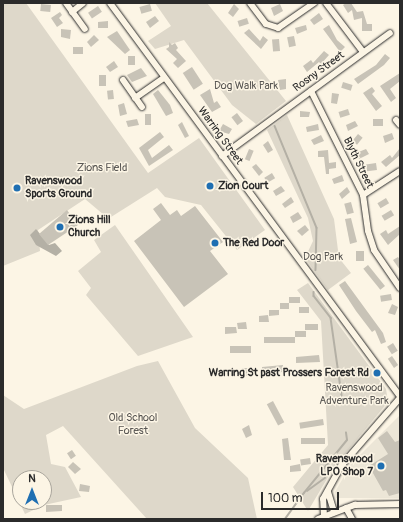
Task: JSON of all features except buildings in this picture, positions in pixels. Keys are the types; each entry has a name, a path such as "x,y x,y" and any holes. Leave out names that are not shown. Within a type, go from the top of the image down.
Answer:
{"street":[{"path":"66,3 85,29"},
{"path":"72,12 83,3"},
{"name":"Warring Street","path":"110,3 400,397"},
{"path":"250,3 266,24 278,28 314,3"},
{"path":"326,3 363,52"},
{"name":"Rosny Street","path":"222,156 390,33"},
{"path":"135,98 164,78"},
{"path":"123,80 142,107"},
{"name":"Blyth Street","path":"311,92 363,194 371,242 379,258 400,288"},
{"path":"363,194 400,171"},
{"path":"400,397 346,459 323,499 321,517 346,508 400,504"},
{"path":"328,492 334,512"},
{"path":"346,508 352,519"}],"shaded area":[{"path":"36,229 49,245 55,243 62,251 56,256 36,245 30,235"},
{"path":"400,415 400,498 336,498 335,492 351,464"}],"green space":[{"name":"Zions Field","path":"3,3 26,3 148,173 199,138 265,230 237,250 201,205 165,197 157,188 111,217 104,215 85,199 38,230 40,251 3,266"},
{"name":"Dog Walk Park","path":"155,3 207,3 286,101 256,124 232,105 184,40 155,49 148,41 171,26"},
{"name":"Dog Park","path":"287,115 334,219 339,258 351,273 328,290 305,258 313,241 308,218 267,130"},
{"path":"115,225 193,337 138,356 86,295 91,288 78,271 101,252 94,240"},
{"name":"Ravenswood Adventure Park","path":"308,283 386,389 388,402 334,467 308,511 293,487 328,445 321,321 297,290"},
{"name":"Old School Forest","path":"158,361 195,428 248,478 257,519 147,519 63,426 46,435 51,464 65,467 81,497 52,503 52,470 12,470 12,487 3,468 3,395 24,409 137,366"},
{"name":"Old School Forest","path":"23,510 33,510 25,514"}],"waterway":[{"path":"275,126 317,228 316,270"},
{"path":"314,292 314,296 331,318 342,395"},
{"path":"304,493 347,440 346,433"},
{"path":"307,491 325,478"},
{"path":"285,519 304,493"}],"place":[{"name":"Zion Court","path":"210,186"},
{"name":"Ravenswood Sports Ground","path":"17,188"},
{"name":"Zions Hill Church","path":"60,227"},
{"name":"The Red Door","path":"215,243"},
{"name":"Warring St past Prossers Forest Rd","path":"377,373"},
{"name":"Ravenswood LPO Shop 7","path":"381,466"}]}
